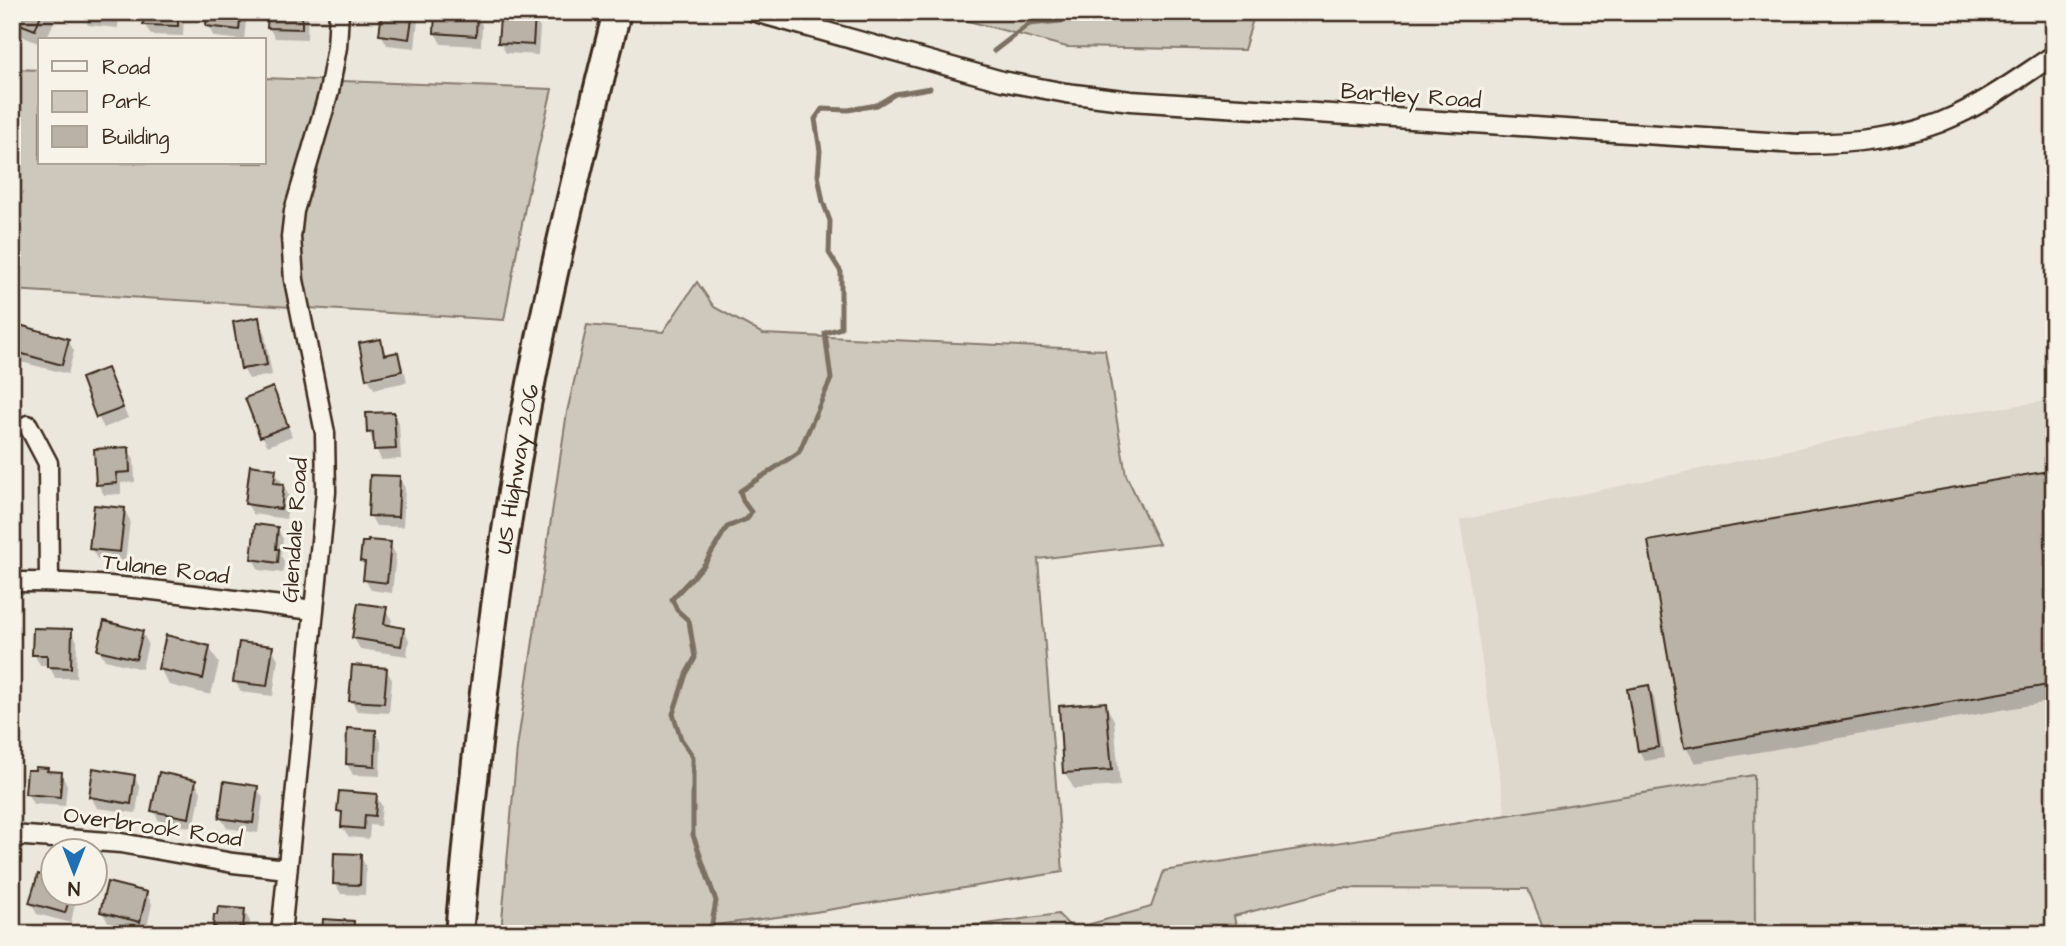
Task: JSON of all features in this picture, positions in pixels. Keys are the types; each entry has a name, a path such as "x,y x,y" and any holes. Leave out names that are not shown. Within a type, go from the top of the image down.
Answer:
{"highway":[{"name":"US Highway 206","path":"459,934 493,611 518,454 578,166 617,12"}],"street":[{"name":"Glendale Road","path":"281,934 326,492 325,433 294,280 291,237 294,211 329,92 337,47 339,12"},
{"name":"Bartley Road","path":"755,12 1002,81 1066,93 1131,101 1798,144 1868,141 1934,124 1983,101 2054,55"},
{"path":"28,425 48,463 49,581"},
{"name":"Tulane Road","path":"12,582 49,581 124,586 313,610"},
{"name":"Overbrook Road","path":"12,835 121,843 233,863 287,869"}],"shaded area":[{"path":"2054,400 2054,934 1755,934 1753,775 1506,816 1460,520 1963,413"}],"green space":[{"path":"934,12 1255,12 1244,50 1067,47"},
{"path":"12,69 38,70 38,164 266,164 266,78 552,89 526,202 504,320 12,290"},
{"path":"697,282 714,307 763,334 1105,350 1126,475 1159,544 1038,559 1063,872 815,912 647,934 503,934 517,748 567,412 587,325 663,332"},
{"path":"1754,775 1755,934 1546,934 1528,889 1341,888 1234,916 1237,934 914,934 1058,914 1073,929 1151,907 1164,871"}],"building":[{"path":"12,12 42,12 35,30 12,21"},
{"path":"81,12 113,12 113,18 81,15"},
{"path":"144,12 178,12 178,26 143,25"},
{"path":"207,12 241,12 239,30 206,26"},
{"path":"268,12 302,12 302,29 267,28"},
{"path":"382,12 413,12 409,39 379,35"},
{"path":"435,12 477,13 476,36 434,33"},
{"path":"518,14 535,15 533,45 498,43 500,18 517,19"},
{"path":"259,317 267,365 241,369 233,322"},
{"path":"16,324 69,339 62,365 12,351"},
{"path":"381,339 384,355 398,352 402,371 366,379 359,343"},
{"path":"107,368 123,408 96,418 81,378"},
{"path":"273,387 288,426 260,437 245,398"},
{"path":"394,412 396,449 374,450 373,432 367,433 366,413"},
{"path":"129,447 130,472 116,473 117,483 96,485 94,449"},
{"path":"250,465 276,469 274,483 284,484 281,509 245,504"},
{"path":"2054,470 2054,684 1684,748 1648,541"},
{"path":"370,475 400,476 398,517 368,516"},
{"path":"94,505 125,508 120,552 89,549"},
{"path":"255,524 278,527 278,563 251,559"},
{"path":"362,542 391,542 387,583 363,580 365,562 360,561"},
{"path":"358,603 387,607 384,624 404,628 401,646 352,638"},
{"path":"104,621 143,631 136,659 97,650"},
{"path":"33,628 72,629 71,668 47,667 47,655 32,655"},
{"path":"166,635 210,646 203,679 158,669"},
{"path":"239,642 273,646 267,686 233,682"},
{"path":"352,665 387,668 384,703 349,701"},
{"path":"1649,685 1659,747 1638,751 1627,689"},
{"path":"1106,702 1112,770 1063,773 1059,706"},
{"path":"347,728 376,730 375,766 346,764"},
{"path":"35,767 62,772 60,797 25,794 27,770 35,770"},
{"path":"93,768 135,775 131,804 89,797"},
{"path":"159,772 196,780 189,818 151,811"},
{"path":"224,781 258,786 253,823 219,818"},
{"path":"339,791 377,794 375,816 365,815 364,829 341,827 342,812 337,811"},
{"path":"334,853 361,854 360,885 333,884"},
{"path":"38,874 38,906 29,903"},
{"path":"108,882 147,892 140,922 100,912 101,908 108,908"},
{"path":"218,907 245,909 243,927 239,927 238,934 216,934 216,927 213,927"},
{"path":"47,908 67,908 65,913"},
{"path":"323,919 354,921 353,934 322,934"}],"waterway":[{"path":"994,51 1029,24 1061,21 1079,12"},
{"path":"710,934 716,901 693,835 693,757 681,739 673,714 686,674 695,658 689,621 677,610 672,599 704,565 727,527 747,519 751,512 740,491 799,452 831,379 825,333 841,328 841,272 829,253 830,221 818,175 820,151 815,119 822,109 848,110 877,105 895,94 930,88"}]}
